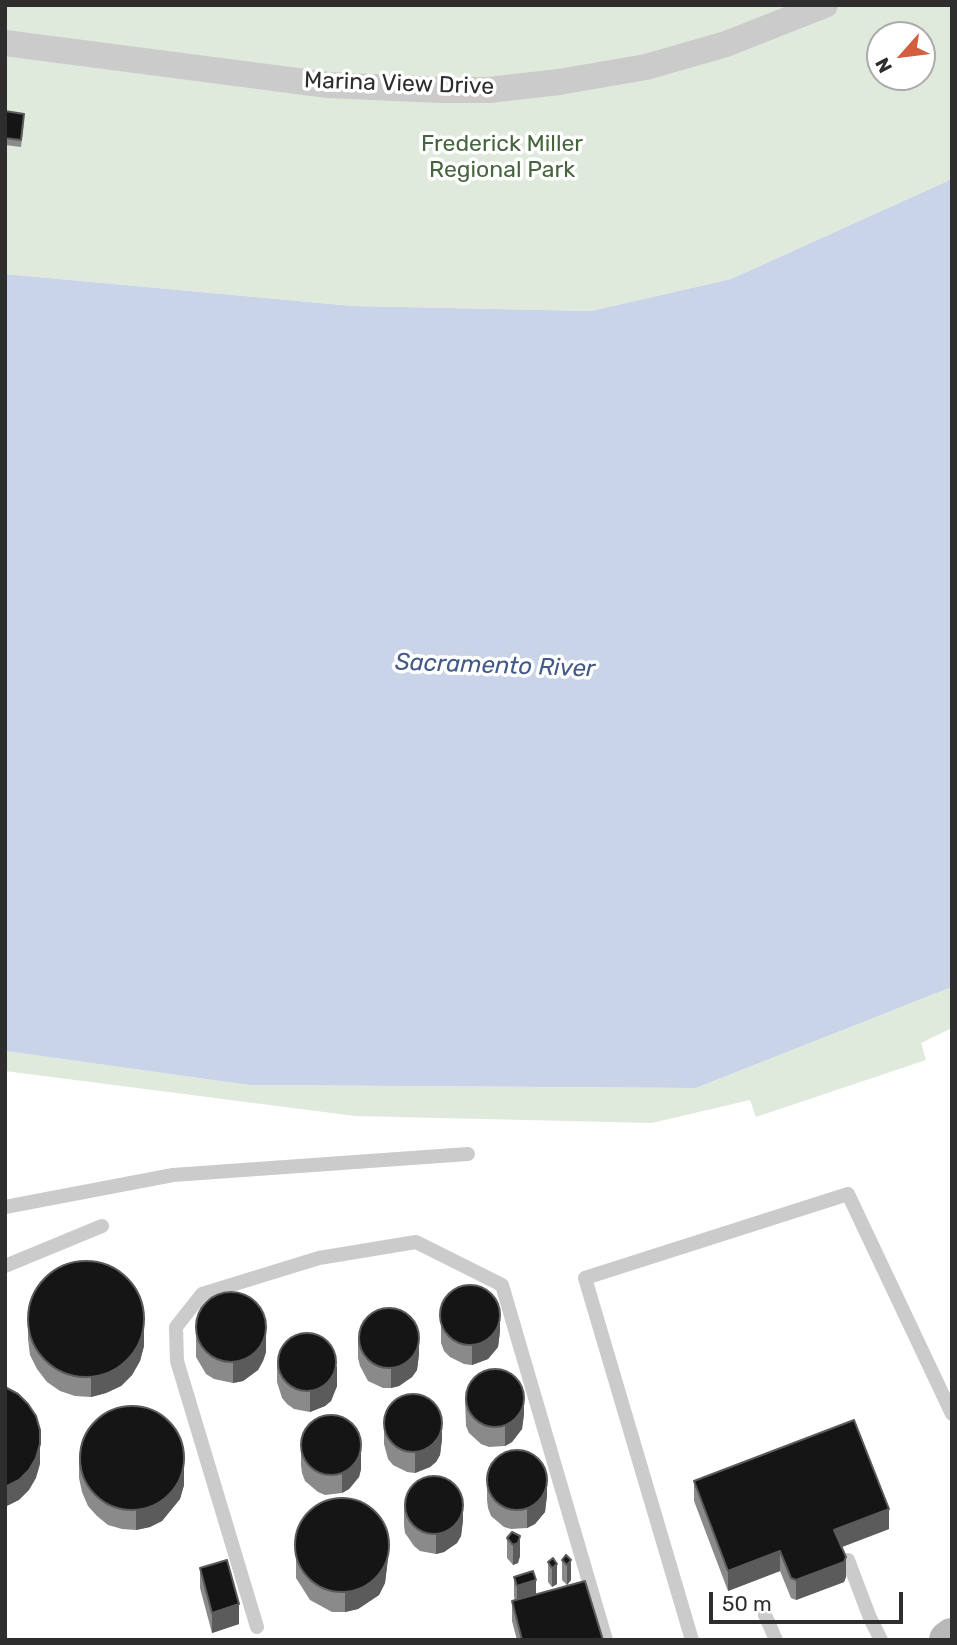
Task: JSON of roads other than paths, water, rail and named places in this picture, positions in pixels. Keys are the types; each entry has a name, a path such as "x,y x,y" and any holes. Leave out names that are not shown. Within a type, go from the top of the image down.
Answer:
{"street":[{"name":"Marina View Drive","path":"5,43 328,85 489,90 559,82 646,66 726,44 825,5"}],"lane":[{"path":"5,1207 173,1175 468,1154"},
{"path":"692,1640 585,1278 848,1194 952,1414"},
{"path":"5,1266 102,1226"},
{"path":"257,1626 177,1360 176,1327 202,1294 319,1258 416,1242 502,1285 606,1640"},
{"path":"848,1560 881,1640"},
{"path":"765,1615 776,1640"}],"water":[{"name":"Sacramento River","path":"952,179 952,987 696,1088 249,1085 5,1051 5,274 353,306 591,311 731,279"}],"park label":[{"name":"Frederick Miller Regional Park","path":"502,157"}]}
